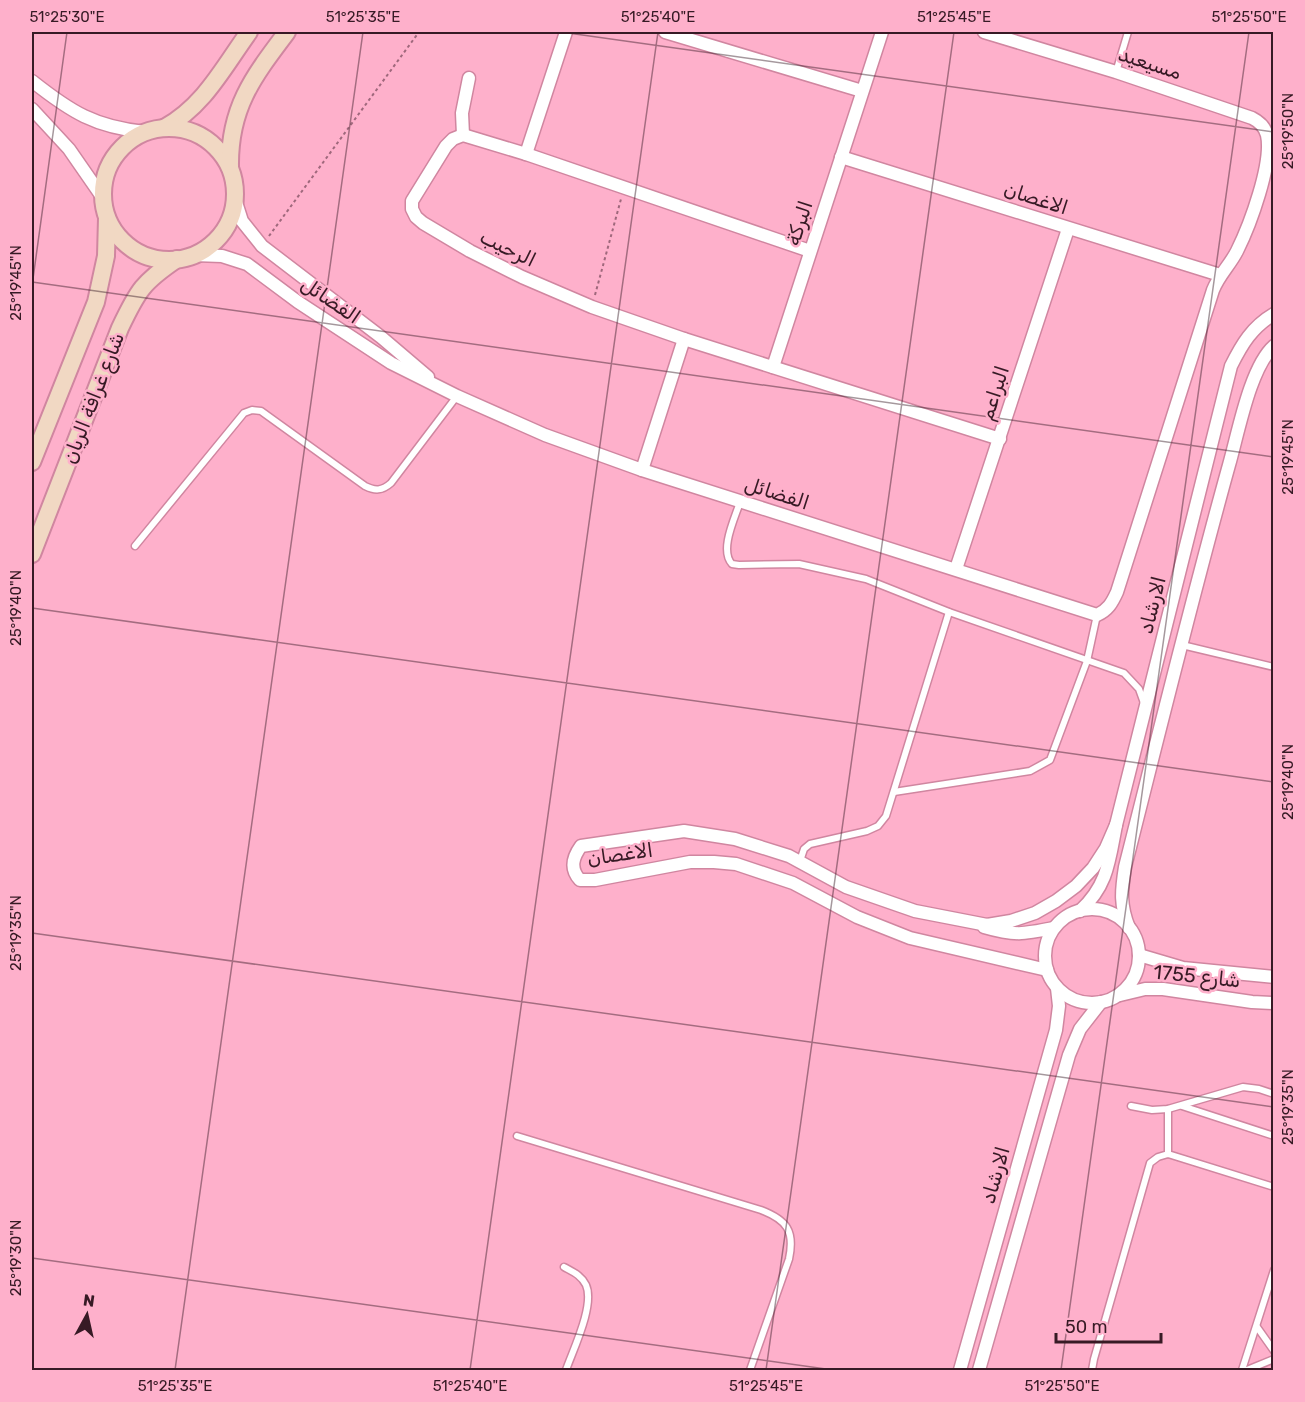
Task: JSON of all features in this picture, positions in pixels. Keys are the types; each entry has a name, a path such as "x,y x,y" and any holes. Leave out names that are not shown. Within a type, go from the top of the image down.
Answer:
{"main road":[{"path":"164,128 186,114 201,100 249,32"},
{"path":"230,168 231,137 242,99 270,54 287,32"},
{"path":"164,128 176,128 198,135 217,149 234,178 233,211 222,233 215,242 194,255 177,259 152,258 140,253 120,238 107,217 103,198 106,174 117,153 125,144 145,132 164,128"},
{"name":"شارع غرافة الريان","path":"32,462 96,302 103,279 106,256 107,217"},
{"name":"شارع غرافة الريان","path":"32,554 120,328 133,301 142,286 152,276 177,259"}],"street":[{"path":"526,154 566,32"},
{"path":"665,32 862,91"},
{"name":"البركة","path":"773,367 882,32"},
{"name":"مسيعيد","path":"984,32 1116,72 1260,122 1265,129 1268,146 1266,165 1249,223 1233,259 1220,275"},
{"path":"469,78 462,113 463,135 526,154 810,251"},
{"path":"32,81 75,112 92,121 124,130 145,132"},
{"path":"32,109 69,149 103,198"},
{"name":"الرحيب","path":"463,135 453,139 446,146 417,191 412,201 412,209 423,223 494,264 592,307 684,339 1000,439"},
{"name":"الاغصان","path":"841,157 1220,275"},
{"name":"الفضائل","path":"235,199 242,220 261,246 381,337 442,390"},
{"name":"البراعم","path":"956,569 1068,229"},
{"name":"الفضائل","path":"194,255 222,256 247,264 372,352 442,390 545,435 642,470 1101,613"},
{"path":"1101,613 1113,602 1117,592 1213,290 1220,275"},
{"name":"الارشاد","path":"1080,911 1091,901 1103,884 1107,872 1116,825 1231,366 1250,333 1274,314"},
{"path":"642,470 684,339"},
{"name":"الارشاد","path":"1129,928 1122,900 1125,867 1247,402 1260,365 1274,346"},
{"name":"الاغصان","path":"1047,970 910,938 857,917 793,883 736,864 690,862 595,880 580,880 573,868 573,857 581,846 684,831 735,839 789,856 846,887 915,911 987,925 1011,921 1035,913 1076,886 1093,868 1106,848 1116,825"},
{"path":"1080,911 1107,912 1116,916 1129,928 1136,941 1139,955 1131,983 1116,996 1101,1002 1077,1001 1057,988 1047,970 1046,946 1054,928 1065,918 1080,911"},
{"name":"الاغصان","path":"963,921 1008,934 1024,934 1054,928"},
{"name":"شارع 1755","path":"1139,955 1183,968 1274,977"},
{"name":"الارشاد","path":"960,1371 1056,1030 1059,1006 1057,988"},
{"name":"شارع 1755","path":"1116,996 1145,989 1163,989 1274,1003"},
{"name":"الارشاد","path":"979,1371 1069,1055 1080,1029 1101,1002"}],"lane":[{"path":"1116,72 1128,32"},
{"path":"135,546 244,413 252,410 261,411 365,486 378,490 386,488 391,483 456,396"},
{"path":"740,501 726,546 726,554 732,564 799,564 866,579 949,612 1124,673 1139,689 1146,709"},
{"path":"799,862 804,849 810,844 867,831 879,826 886,816 949,612"},
{"path":"894,792 1030,771 1050,760 1087,661 1101,613"},
{"path":"1182,645 1274,667"},
{"path":"1131,1106 1152,1110 1168,1109 1243,1087 1274,1094"},
{"path":"1181,1106 1274,1136"},
{"path":"1167,1154 1168,1109"},
{"path":"517,1136 761,1210 776,1216 788,1228 792,1243 789,1259 750,1371"},
{"path":"1092,1371 1150,1163 1158,1156 1167,1154 1274,1187"},
{"path":"564,1267 577,1274 586,1285 589,1299 566,1371"},
{"path":"1242,1371 1274,1269"},
{"path":"1256,1327 1274,1351"},
{"path":"1247,1371 1274,1359"}],"path":[{"path":"261,246 419,32"},
{"path":"592,307 624,188"}]}
